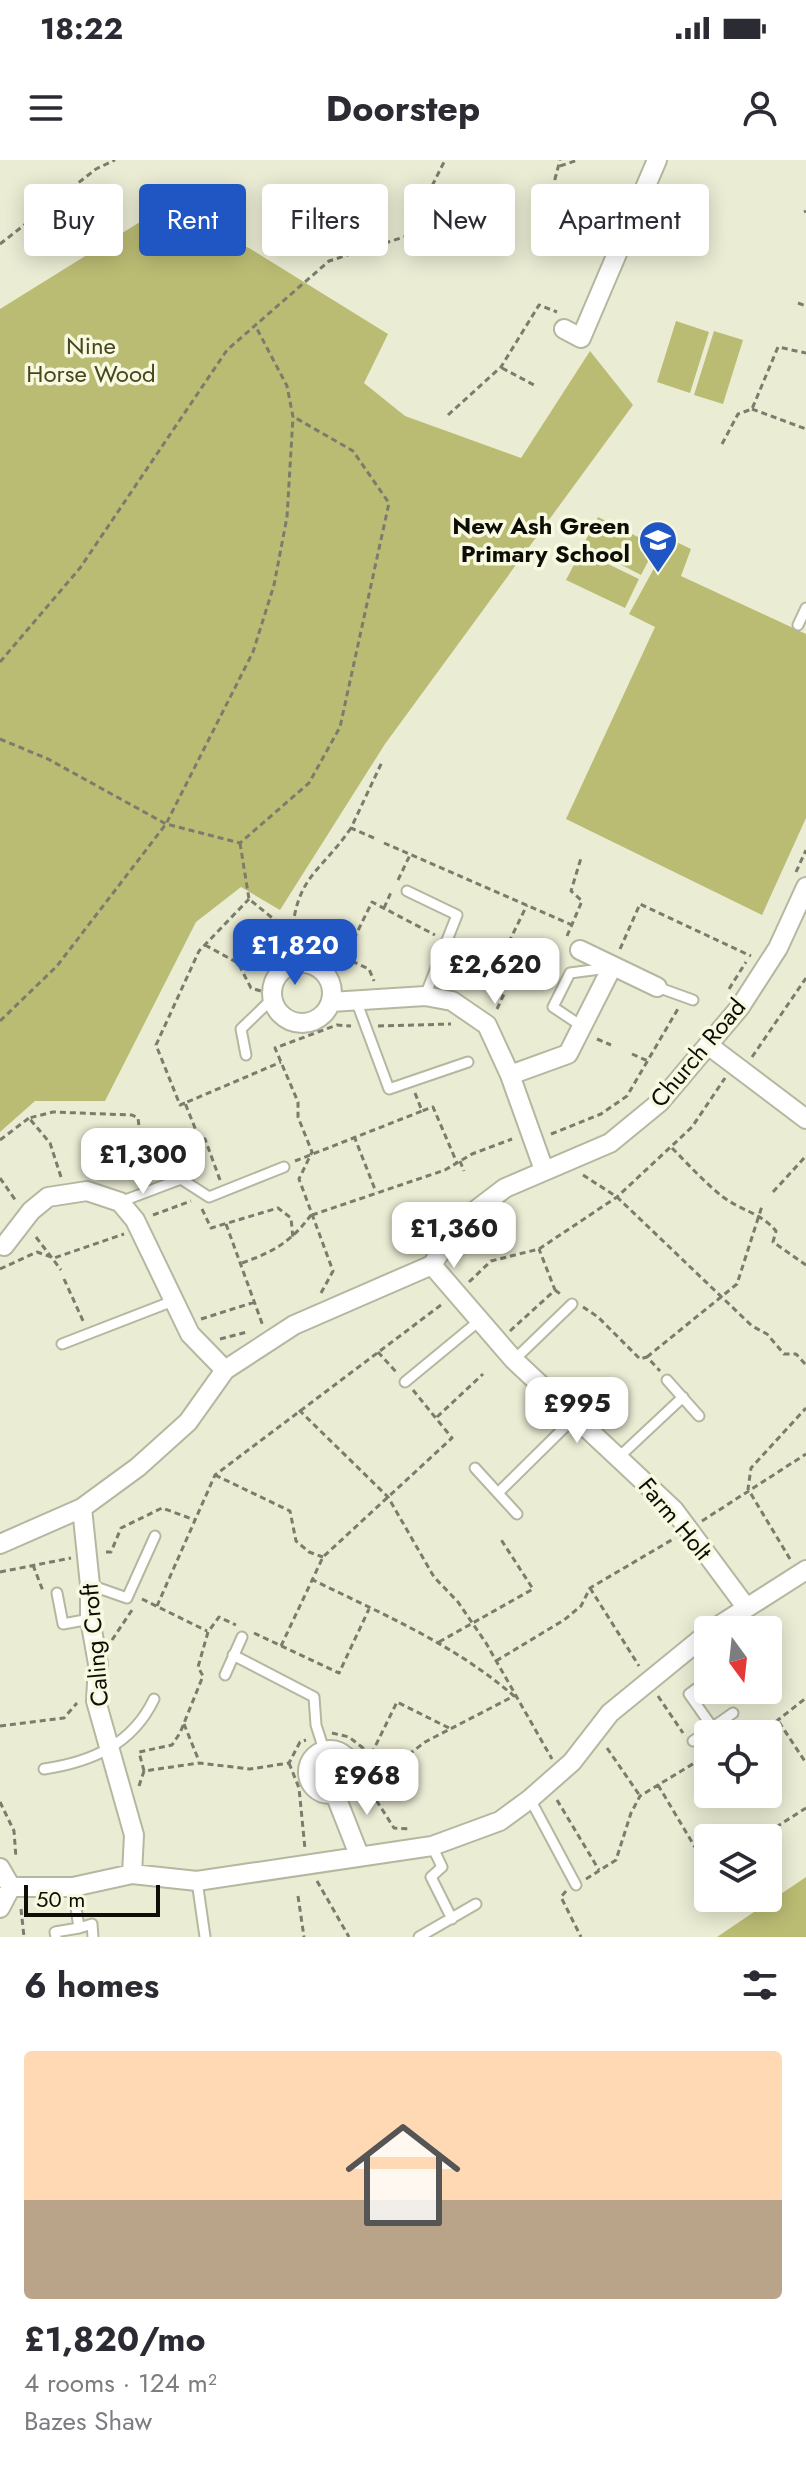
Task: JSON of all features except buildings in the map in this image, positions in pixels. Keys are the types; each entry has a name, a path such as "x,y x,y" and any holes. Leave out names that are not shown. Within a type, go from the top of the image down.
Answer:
{"street":[{"path":"564,329 581,338 654,161"},
{"name":"Church Road","path":"432,1265 459,1223 505,1188 610,1143 660,1102 740,1007 778,948 806,887"},
{"path":"580,950 657,987"},
{"path":"308,963 317,967 330,981 331,1002 317,1019 295,1022 278,1011 272,997 280,972 288,966 308,963"},
{"path":"510,1075 568,1054 612,967"},
{"path":"331,1002 357,1003 425,996 452,1001 484,1024 510,1075 532,1136 551,1167"},
{"path":"708,1045 806,1119"},
{"path":"4,1246 24,1220 48,1197 87,1191 120,1202 142,1223 173,1301 190,1334 225,1370"},
{"path":"0,1544 82,1508 138,1467 188,1422 225,1370 294,1325 432,1265"},
{"name":"Farm Holt","path":"432,1265 514,1360 620,1456 674,1510 746,1607"},
{"name":"Caling Croft","path":"82,1508 90,1585 90,1619 98,1664 96,1701 134,1835 132,1874"},
{"path":"735,1616 803,1572"},
{"path":"11,1887 73,1887 132,1874 197,1881 432,1846 500,1821 530,1799 560,1773 610,1713 694,1648"},
{"path":"321,1742 339,1751 352,1767 350,1781 335,1794 320,1792 308,1778 310,1761 321,1742"},
{"path":"335,1794 359,1855"},
{"path":"0,1868 11,1887"},
{"path":"0,1908 11,1887"}],"lane":[{"path":"798,625 806,608"},
{"path":"407,891 457,915 425,996"},
{"path":"440,952 499,981"},
{"path":"580,1025 553,1007 570,973 612,967"},
{"path":"657,987 688,999"},
{"path":"246,1055 241,1029 272,997"},
{"path":"357,1003 389,1089 468,1062"},
{"path":"120,1202 181,1179 209,1197 284,1167"},
{"path":"62,1344 173,1301"},
{"path":"514,1360 572,1304"},
{"path":"405,1382 479,1321"},
{"path":"667,1380 699,1416"},
{"path":"620,1456 683,1397"},
{"path":"498,1493 576,1416"},
{"path":"475,1468 517,1514"},
{"path":"90,1585 127,1598 155,1536"},
{"path":"57,1593 63,1624 90,1619"},
{"path":"225,1675 242,1637"},
{"path":"233,1655 314,1697 321,1742"},
{"path":"44,1769 81,1763 128,1737 143,1723 154,1699"},
{"path":"724,1720 733,1713"},
{"path":"530,1799 576,1885"},
{"path":"432,1846 442,1867 431,1877 452,1919"},
{"path":"197,1881 205,1937"},
{"path":"73,1887 79,1928"},
{"path":"419,1937 476,1904"},
{"path":"56,1937 55,1932 92,1924 93,1937"}],"path":[{"path":"0,244 96,169 115,160"},
{"path":"0,662 80,568 227,350 329,261 407,236 445,160"},
{"path":"555,184 560,160"},
{"path":"560,166 578,160"},
{"path":"798,303 806,306"},
{"path":"448,415 501,367 539,305 591,318"},
{"path":"0,1021 57,966 166,824 253,652 270,598 287,517 293,417 287,386 256,327"},
{"path":"752,409 778,347 806,353"},
{"path":"501,367 534,385"},
{"path":"722,444 738,414 752,409 806,429"},
{"path":"240,843 309,783 340,727 389,503 353,451 293,417"},
{"path":"0,739 48,759 166,824 240,843"},
{"path":"292,934 295,903 306,883 351,828 382,762"},
{"path":"351,828 374,838"},
{"path":"240,843 249,899 292,934 369,969 381,999"},
{"path":"384,843 572,925"},
{"path":"580,950 564,943 582,901 571,891 581,858"},
{"path":"249,899 205,945 156,1045 180,1105 281,1062"},
{"path":"345,957 372,902 445,941"},
{"path":"612,967 640,904 751,956"},
{"path":"319,1295 333,1271 299,1179 312,1152 298,1117 298,1102 275,1048 337,1025 484,1024 504,994 499,981 512,955 507,946 527,905"},
{"path":"205,945 238,963 251,988 272,997"},
{"path":"157,1606 215,1475 456,1294 491,1261 539,1249 617,1197 692,1127 806,980"},
{"path":"242,1263 276,1250 293,1239 313,1216 601,1114 627,1096 688,999"},
{"path":"632,1054 648,1061"},
{"path":"411,1081 422,1111"},
{"path":"185,1103 199,1138 205,1139"},
{"path":"284,1167 312,1152 433,1107 464,1171"},
{"path":"0,1140 29,1118 53,1112 132,1115 138,1118 142,1150 150,1157 205,1139"},
{"path":"29,1118 50,1143 65,1192"},
{"path":"354,1136 376,1192"},
{"path":"205,1139 224,1191"},
{"path":"672,1148 722,1196 740,1208 759,1214 776,1231 773,1242 806,1265"},
{"path":"773,1192 806,1156"},
{"path":"551,1167 617,1197 752,1326 767,1334 784,1354 796,1354 806,1365"},
{"path":"0,1178 24,1220 61,1270"},
{"path":"0,1269 37,1252 54,1258 197,1198 211,1228 278,1208 291,1218 293,1239"},
{"path":"539,1249 555,1290 572,1304 589,1308 640,1359 647,1357 737,1284 762,1206"},
{"path":"226,1224 263,1326 270,1323"},
{"path":"64,1279 88,1334"},
{"path":"498,1342 555,1290"},
{"path":"200,1328 196,1321 255,1302"},
{"path":"203,1347 214,1340 249,1331"},
{"path":"281,1646 323,1557 452,1438 378,1352"},
{"path":"647,1357 667,1380"},
{"path":"437,1417 483,1374"},
{"path":"803,1572 748,1489 751,1468 806,1408"},
{"path":"299,1410 388,1497 434,1577 474,1625 560,1773 599,1870"},
{"path":"496,1661 564,1620 581,1606 590,1588 687,1531 806,1454"},
{"path":"215,1475 290,1511 296,1541 309,1552 323,1557"},
{"path":"0,1572 111,1552 121,1528 162,1508 195,1520"},
{"path":"439,1642 533,1589 500,1538"},
{"path":"33,1565 45,1596 57,1593"},
{"path":"311,1579 439,1642 481,1667 514,1696"},
{"path":"98,1664 141,1598 208,1632"},
{"path":"375,1799 412,1752 514,1696"},
{"path":"780,1720 788,1709 806,1698"},
{"path":"0,1726 64,1718 78,1702 96,1701"},
{"path":"367,1763 397,1702 451,1729"},
{"path":"184,1724 199,1763"},
{"path":"782,1727 806,1763"},
{"path":"349,1937 306,1863 299,1788 289,1763 300,1742 321,1742 334,1732 349,1737 363,1748 371,1792 394,1828 420,1830"},
{"path":"595,1732 640,1796"},
{"path":"124,1800 135,1798 144,1771 199,1763 250,1769 289,1763"},
{"path":"581,1937 561,1897 616,1860 631,1813 640,1796 694,1764"},
{"path":"658,1785 694,1845"},
{"path":"781,1824 806,1808"},
{"path":"298,1896 304,1937"}],"green space":[{"name":"Nine Horse Wood","path":"139,223 139,256 246,256 246,247 249,248 388,334 364,383 405,416 521,458 590,351 633,405 385,744 280,910 241,887 196,922 105,1101 35,1101 0,1132 0,309 85,256 123,256 123,233"},
{"path":"676,321 709,332 690,393 657,382"},
{"path":"714,331 743,340 723,404 694,395"},
{"path":"598,517 656,546 641,575 583,545"},
{"path":"670,539 691,549 681,576 806,634 806,818 762,915 566,819 655,627 629,614"},
{"path":"581,551 639,579 625,608 566,580"},
{"path":"806,1877 806,1937 717,1937 754,1912 782,1912 782,1893"}],"place":[{"name":"New Ash Green Primary School","path":"658,574"}]}
